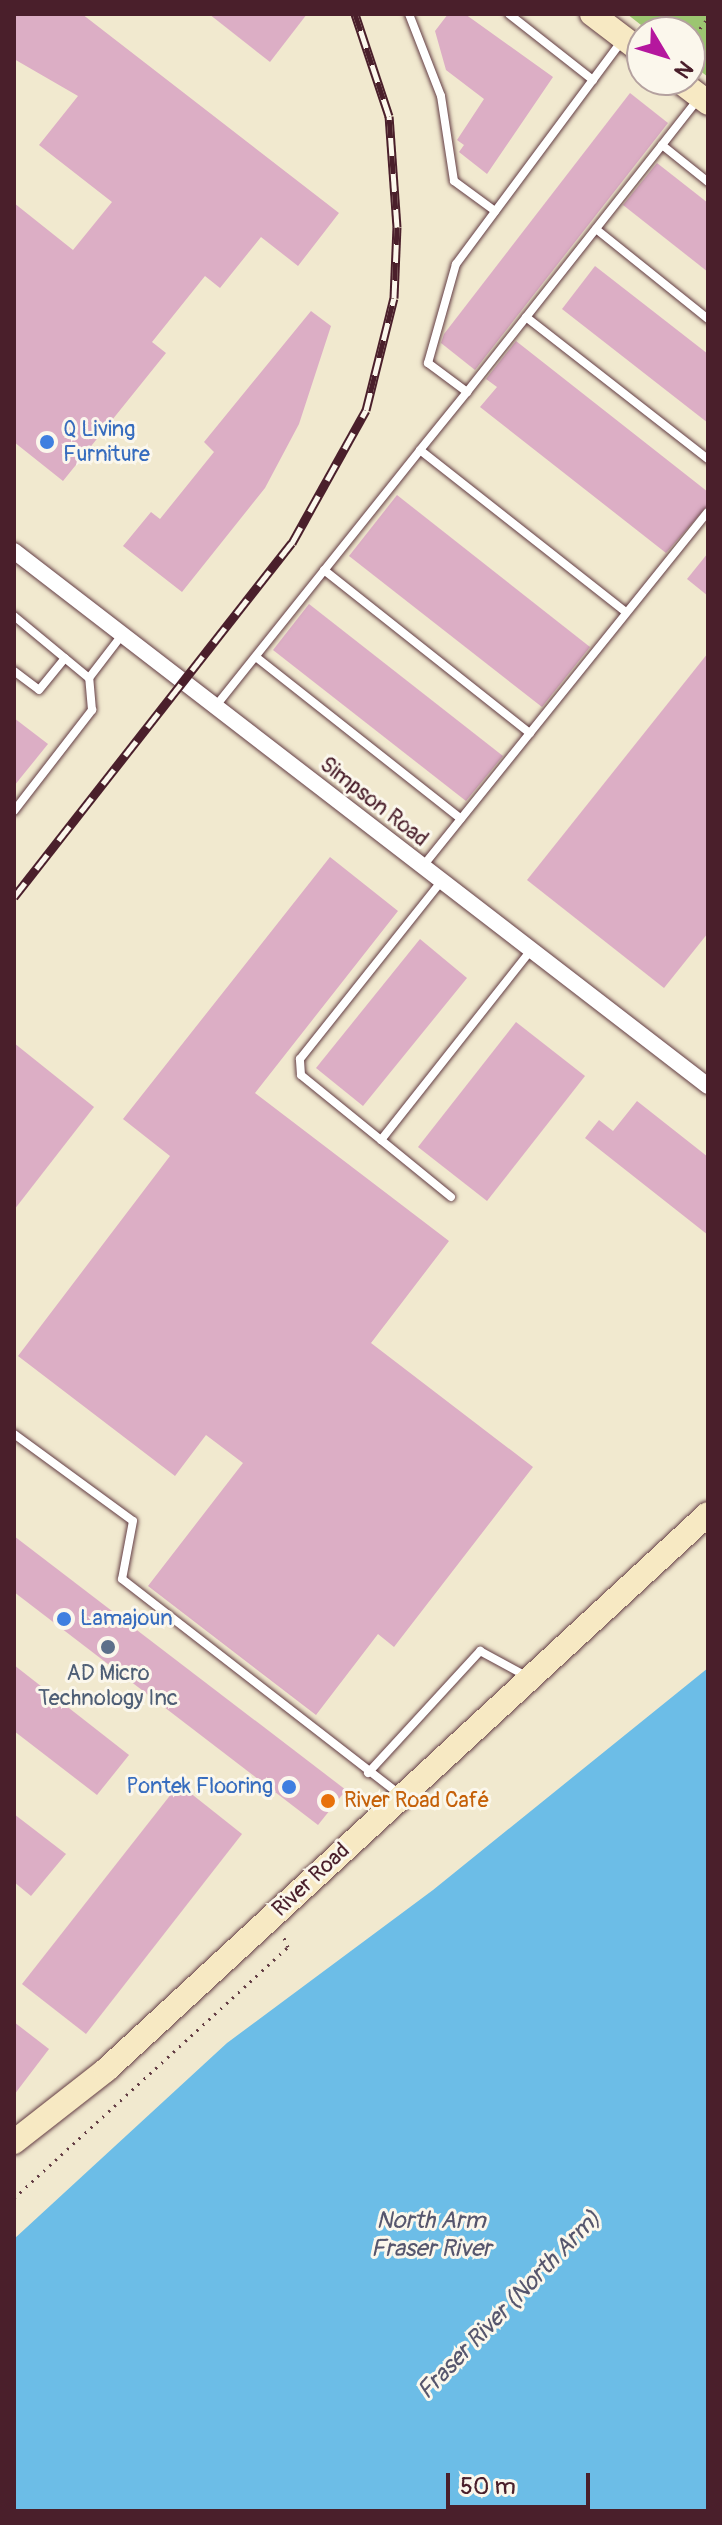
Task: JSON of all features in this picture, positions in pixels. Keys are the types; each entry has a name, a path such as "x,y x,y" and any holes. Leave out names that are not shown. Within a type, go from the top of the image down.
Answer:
{"street":[{"path":"592,14 626,40"},
{"name":"Simpson Road","path":"14,551 708,1086"},
{"name":"River Road","path":"14,2142 106,2070 708,1514"}],"lane":[{"path":"409,14 441,96 454,181 495,211"},
{"path":"509,14 593,80"},
{"path":"467,392 428,363 456,264 593,80 626,51"},
{"path":"215,707 662,145 704,100"},
{"path":"662,145 708,182"},
{"path":"596,229 708,319"},
{"path":"526,317 708,459"},
{"path":"420,450 626,612"},
{"path":"422,867 708,512"},
{"path":"324,570 530,733"},
{"path":"14,616 89,678"},
{"path":"14,811 92,710 89,678 122,635"},
{"path":"256,657 461,819"},
{"path":"14,671 39,690 65,658"},
{"path":"441,882 300,1059 301,1075 451,1197"},
{"path":"381,1140 530,951"},
{"path":"14,1434 133,1521 122,1579 401,1796"},
{"path":"368,1773 480,1651 529,1677"}],"path":[{"path":"14,2198 288,1947 275,1913"}],"green space":[{"path":"627,14 708,14 708,77 706,16"}],"water":[{"name":"North Arm Fraser River","path":"708,1668 708,2511 14,2511 14,2239 227,2043 433,1890"}],"building":[{"path":"14,14 82,14 339,213 298,266 261,237 220,288 205,276 152,342 166,353 63,481 14,442 14,203 73,250 112,202 39,145 78,96 14,59"},
{"path":"209,14 307,14 270,62"},
{"path":"448,14 465,14 553,77 487,174 459,152 464,145 457,140 484,99 446,70 435,31"},
{"path":"628,96 634,96 668,123 475,370 441,343 444,334"},
{"path":"657,163 708,203 708,272 623,205"},
{"path":"595,266 708,354 708,423 562,309"},
{"path":"311,311 331,326 299,424 265,488 182,592 123,546 151,512 160,519 214,452 204,442"},
{"path":"516,341 708,492 708,505 666,553 480,407 497,387 486,379"},
{"path":"397,495 590,647 542,707 349,556"},
{"path":"708,553 708,596 687,579"},
{"path":"309,604 503,756 466,801 273,650"},
{"path":"708,653 708,933 664,988 527,880"},
{"path":"14,718 48,744 14,786"},
{"path":"330,857 398,911 255,1093 449,1241 371,1343 533,1467 394,1647 378,1634 316,1715 148,1586 243,1463 206,1435 175,1476 18,1356 170,1156 123,1119"},
{"path":"420,939 467,978 363,1106 316,1068"},
{"path":"516,1022 585,1076 487,1201 418,1147"},
{"path":"14,1043 94,1107 14,1210"},
{"path":"637,1101 708,1157 708,1235 585,1138 599,1120 613,1131"},
{"path":"14,1536 346,1790 318,1825 14,1592"},
{"path":"14,1665 129,1755 97,1795 14,1731"},
{"path":"179,1784 242,1834 86,2034 22,1984"},
{"path":"14,1814 66,1854 31,1896 14,1882"},
{"path":"14,2022 49,2049 14,2095"}],"railway":[{"path":"14,897 292,543 366,410 394,298 397,227 389,116 355,14"}],"place":[{"name":"Q Living Furniture","path":"47,442"},
{"name":"Lamajoun","path":"64,1619"},
{"name":"AD Micro Technology Inc","path":"108,1647"},
{"name":"Pontek Flooring","path":"289,1787"},
{"name":"River Road Café","path":"328,1801"}],"water label":[{"name":"Fraser River (North Arm)","path":"509,2305"}]}
